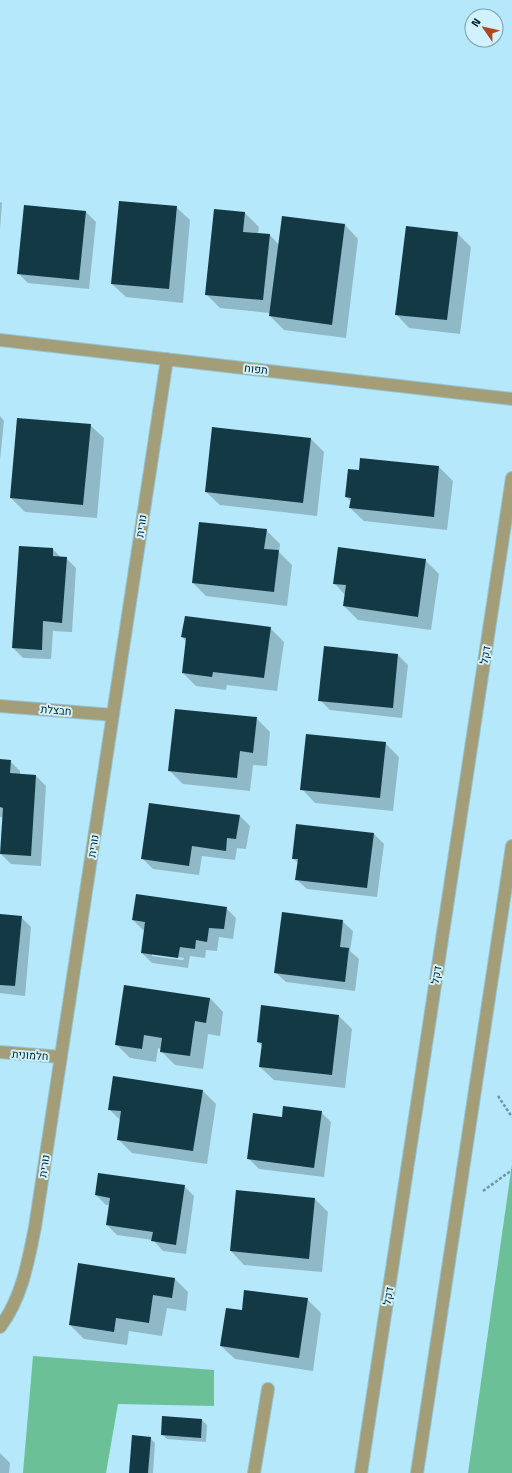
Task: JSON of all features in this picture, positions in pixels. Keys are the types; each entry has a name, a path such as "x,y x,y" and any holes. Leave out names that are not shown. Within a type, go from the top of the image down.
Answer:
{"street":[{"name":"תפוח","path":"0,340 512,399"},
{"name":"נורית","path":"0,1327 8,1317 24,1279 34,1227 167,359"},
{"name":"דקל","path":"361,1473 512,478"},
{"name":"חבצלת","path":"0,706 113,715"},
{"path":"417,1473 512,846"},
{"name":"חלמונית","path":"0,1052 61,1057"},
{"path":"254,1473 268,1389"}],"green space":[{"path":"512,1164 512,1473 468,1473"},
{"path":"33,1356 214,1370 214,1406 118,1404 106,1473 23,1473"}],"building":[{"path":"119,201 177,206 169,289 111,284"},
{"path":"24,205 86,211 79,280 17,274"},
{"path":"214,209 245,212 243,232 270,234 263,300 205,295"},
{"path":"282,216 345,224 332,325 269,316"},
{"path":"406,226 458,232 447,320 395,315"},
{"path":"17,418 91,424 83,505 10,498"},
{"path":"212,427 311,438 303,503 205,492"},
{"path":"360,458 439,466 434,517 349,508 351,498 345,497 348,469 359,470"},
{"path":"199,522 267,529 264,549 279,550 274,592 192,583"},
{"path":"19,546 53,548 53,556 67,557 62,623 43,621 42,650 12,648"},
{"path":"338,547 426,559 418,617 343,606 346,585 333,584"},
{"path":"185,616 271,627 264,678 213,672 212,677 182,673 186,638 181,637"},
{"path":"324,646 398,654 393,708 318,701"},
{"path":"175,709 257,717 253,753 240,751 237,778 168,771"},
{"path":"306,734 386,742 380,798 300,790"},
{"path":"0,759 11,760 10,773 36,775 31,856 0,854 3,808 0,807"},
{"path":"149,803 240,815 236,839 227,838 226,851 192,846 189,866 141,859"},
{"path":"296,824 374,833 367,888 295,880 298,859 292,859"},
{"path":"136,894 227,907 224,929 209,928 207,942 196,940 195,949 180,947 178,958 141,953 145,922 132,920"},
{"path":"282,912 343,920 340,947 349,948 345,982 274,973"},
{"path":"0,914 22,916 15,986 0,985"},
{"path":"124,985 210,998 206,1023 195,1021 190,1056 160,1052 162,1038 144,1035 142,1049 115,1045"},
{"path":"261,1005 339,1015 332,1075 259,1067 262,1043 257,1042"},
{"path":"113,1076 203,1090 193,1151 117,1140 121,1111 108,1110"},
{"path":"283,1106 322,1111 314,1168 247,1159 253,1113 282,1117"},
{"path":"98,1173 185,1185 176,1245 151,1241 153,1232 106,1225 110,1198 95,1195"},
{"path":"236,1190 315,1198 309,1259 230,1251"},
{"path":"78,1263 175,1278 172,1298 153,1295 149,1323 116,1318 114,1332 69,1325"},
{"path":"244,1290 308,1298 299,1358 220,1346 226,1308 242,1310"},
{"path":"162,1416 202,1419 201,1438 161,1435"},
{"path":"132,1435 151,1437 148,1473 129,1473"}]}
